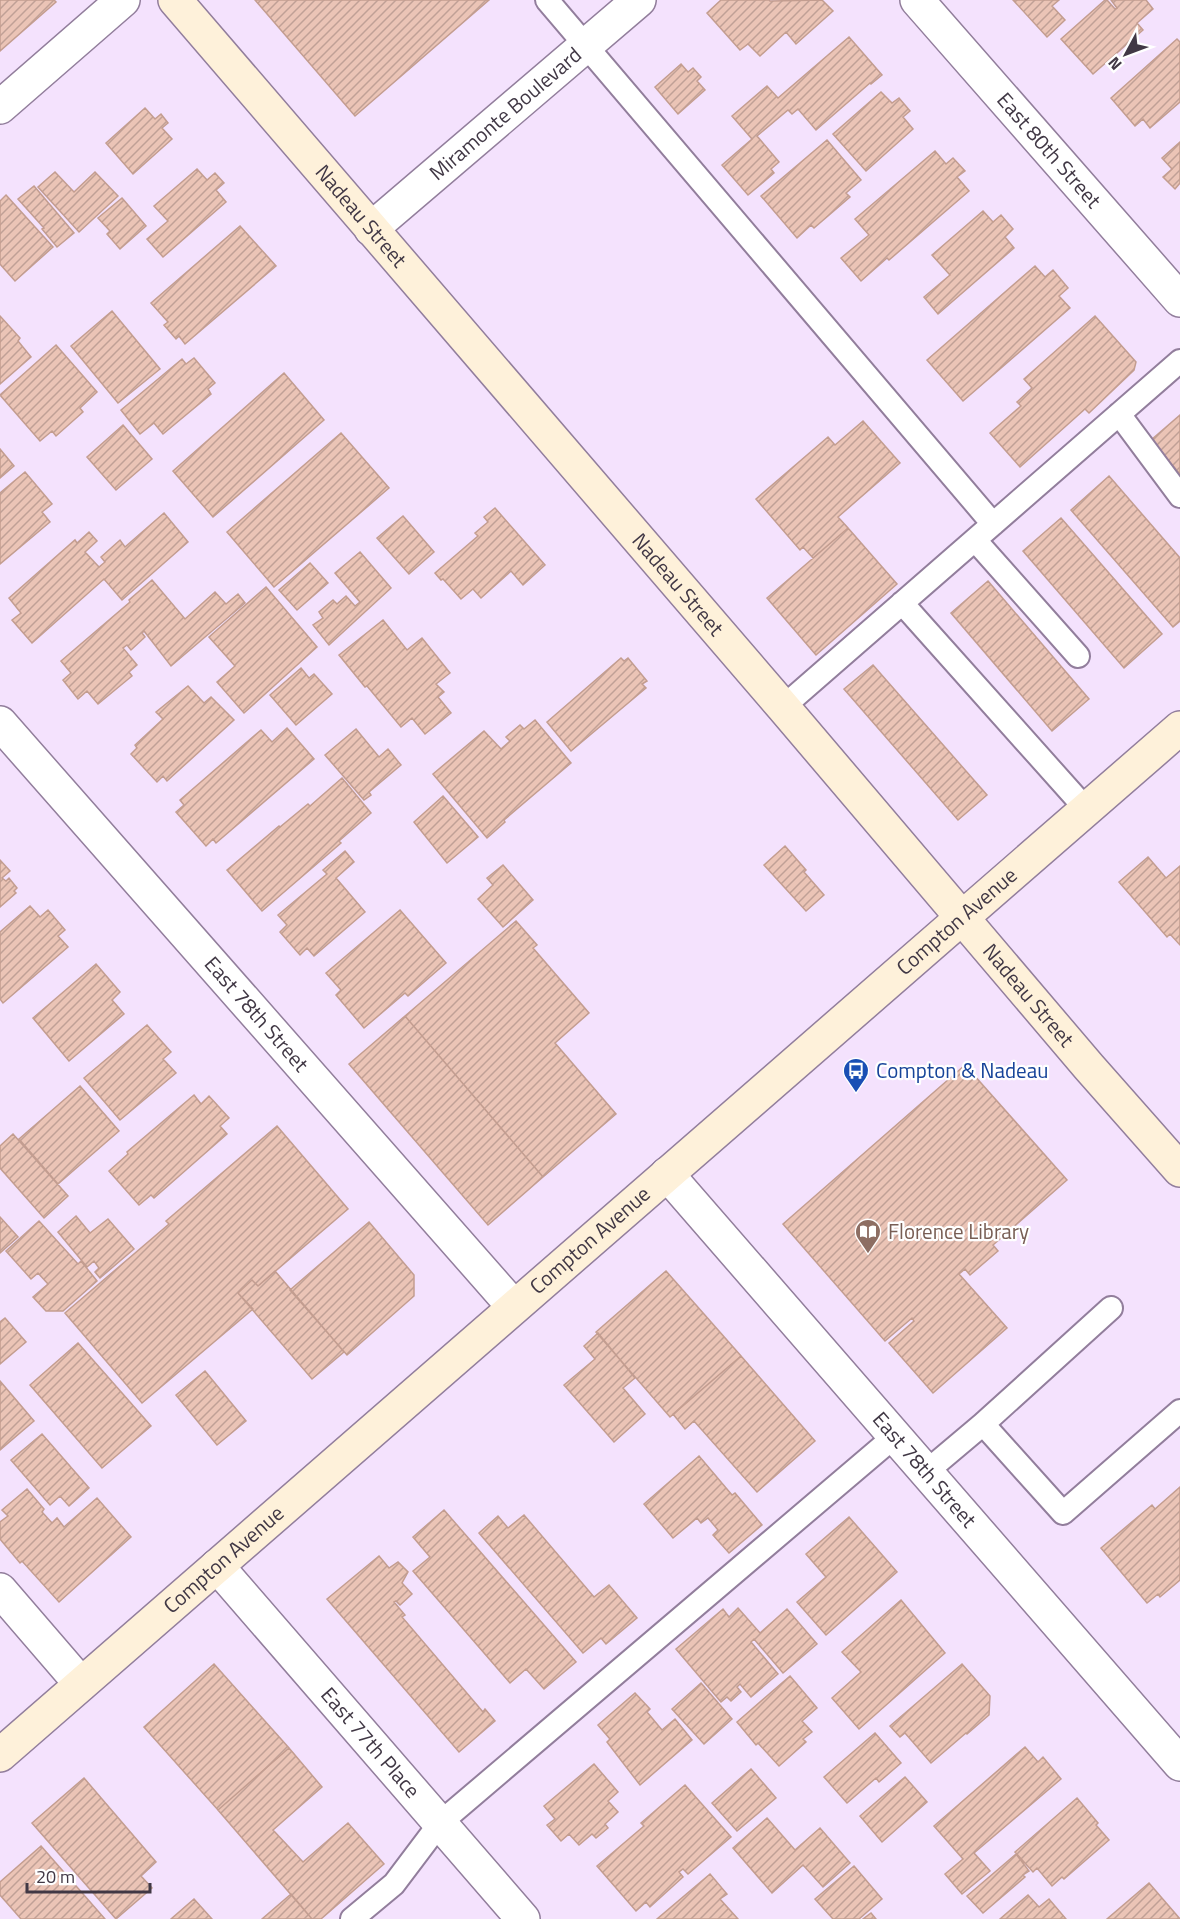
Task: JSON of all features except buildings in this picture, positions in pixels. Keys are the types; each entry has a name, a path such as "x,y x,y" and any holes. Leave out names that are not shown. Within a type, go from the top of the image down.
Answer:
{"main road":[{"name":"Nadeau Street","path":"175,0 783,706 1089,1067 1180,1170"},
{"name":"Compton Avenue","path":"0,1755 1180,728"}],"street":[{"path":"0,107 123,0"},
{"name":"Miramonte Boulevard","path":"371,229 639,0"},
{"name":"East 80th Street","path":"917,0 1180,300"},
{"name":"East 78th Street","path":"0,723 514,1307"},
{"name":"East 78th Street","path":"667,1174 1180,1764"},
{"name":"East 77th Place","path":"217,1566 523,1919"},
{"path":"0,1590 81,1684"}],"lane":[{"path":"547,0 993,524"},
{"path":"783,706 1180,361"},
{"path":"1119,414 1180,496"},
{"path":"975,540 1078,656"},
{"path":"902,603 1086,809"},
{"path":"926,1472 983,1424 1111,1308"},
{"path":"983,1424 1063,1513 1180,1411"},
{"path":"352,1919 394,1884 440,1823 895,1436"}],"place":[{"name":"Compton & Nadeau","path":"856,1094"},
{"name":"Florence Library","path":"868,1255"}]}
